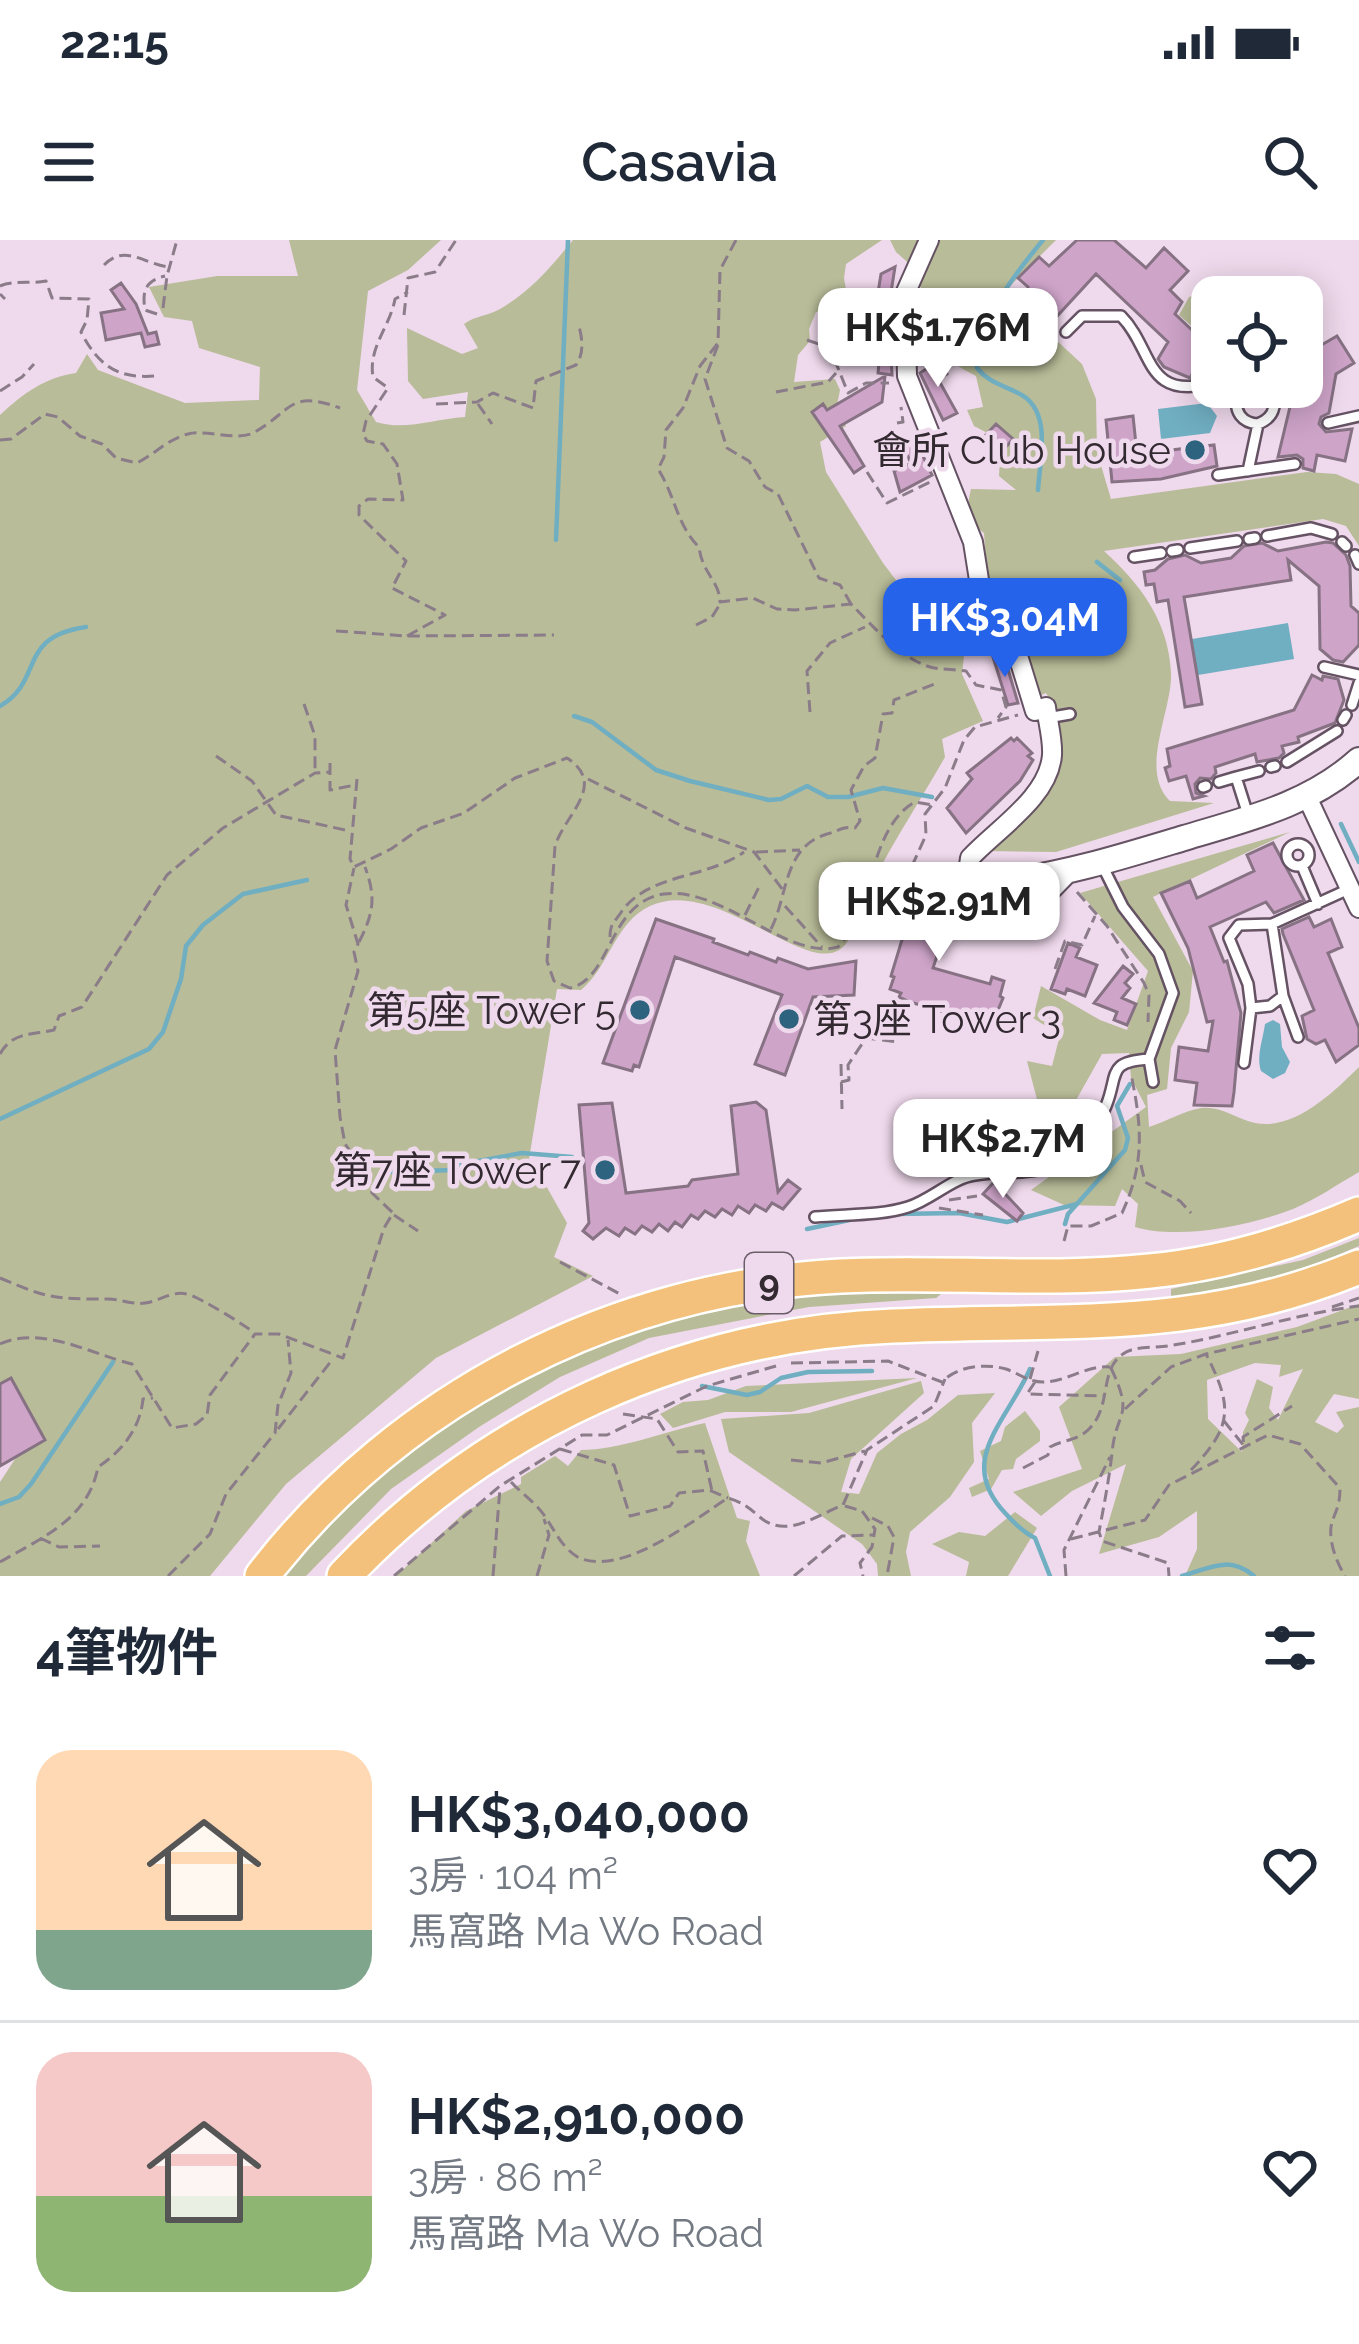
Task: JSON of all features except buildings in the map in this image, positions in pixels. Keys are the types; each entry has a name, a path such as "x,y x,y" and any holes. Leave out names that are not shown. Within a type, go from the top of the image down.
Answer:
{"highway":[{"name":"9","path":"262,1576 342,1488 434,1414 522,1361 618,1320 701,1295 791,1280 880,1274 1101,1275 1180,1268 1294,1240 1359,1214"},
{"name":"9","path":"344,1576 422,1502 525,1432 610,1390 706,1355 778,1338 864,1328 1176,1317 1285,1294 1359,1267"}],"street":[{"path":"929,240 905,293 907,376 973,542 985,618 1019,659 1053,752 1047,777 968,863 968,873 983,898 983,913 993,924 1014,925 1101,863 1307,797 1359,760"},
{"path":"1307,797 1356,898"},
{"path":"983,898 991,887 1004,882 1070,883"},
{"path":"1004,882 1023,893 1024,914"}],"lane":[{"path":"1066,332 1082,316 1121,316 1136,331 1155,373 1183,388 1191,387"},
{"path":"1236,408 1250,423 1258,424 1275,408"},
{"path":"1277,408 1288,415"},
{"path":"1328,423 1359,416"},
{"path":"1248,471 1258,424"},
{"path":"1218,475 1295,464"},
{"path":"1133,557 1311,528 1331,534"},
{"path":"1219,782 1273,766 1345,718 1359,679 1324,667"},
{"path":"1038,707 1070,714"},
{"path":"1237,777 1249,818"},
{"path":"815,1217 906,1208 974,1174 1048,1167 1065,1159 1097,1121 1117,1068 1139,1060 1173,993 1159,954 1123,907 1101,863"},
{"path":"1302,866 1318,904"},
{"path":"1244,1064 1251,1008 1247,984 1228,938 1239,925 1272,924 1318,904 1356,898"},
{"path":"1272,924 1283,996 1298,1037"},
{"path":"1251,1008 1270,1006 1283,996"},
{"path":"1139,1060 1153,1082"}],"path":[{"path":"164,308 177,240"},
{"path":"404,315 408,278 435,272 456,240"},
{"path":"736,240 720,270 718,343 705,380 728,448 749,461 765,488 778,494 819,578 840,585 868,627 884,633 930,668 966,671 976,685 1001,690 1006,707 998,718"},
{"path":"104,265 115,255 127,254 170,267"},
{"path":"157,314 145,310 145,288 148,282 167,276"},
{"path":"0,286 46,280 52,298 89,299 81,332 105,368 132,377 155,376"},
{"path":"407,636 445,614 392,588 406,561 359,515 359,506 368,499 403,500 397,464 382,444 368,441 363,434 388,388 373,376 373,353 395,299 408,292"},
{"path":"0,294 5,299"},
{"path":"436,404 477,403 493,393 533,408 536,381 580,359 578,323"},
{"path":"807,340 830,348 848,393 866,383 891,383"},
{"path":"696,625 712,617 720,592 702,568 699,548 688,536 658,469 666,430 683,408 700,366 718,343"},
{"path":"0,391 34,364"},
{"path":"776,392 828,382 837,372"},
{"path":"0,440 11,440 32,420 52,415 80,436 102,444 116,458 137,463 184,435 202,431 250,434 306,399 340,408"},
{"path":"477,403 493,424"},
{"path":"868,472 884,503 914,485 929,482"},
{"path":"720,602 753,598 777,609 795,610 851,604"},
{"path":"810,712 806,671 830,643 868,627"},
{"path":"336,631 407,636 554,635"},
{"path":"771,929 784,904 786,876 801,850 815,836 855,827 860,821 851,790 864,766 875,758 879,719 892,713 894,700 937,683"},
{"path":"304,704 316,736 315,773"},
{"path":"897,899 926,835 926,814 946,788 964,740 975,727 1038,707"},
{"path":"216,756 252,781 276,815 352,831"},
{"path":"355,867 421,828 457,815 515,778 567,758 580,766 586,778 585,795 555,846 549,974 562,986 578,987 638,906 665,894 693,895 823,950 842,944 898,817 915,802 933,805"},
{"path":"331,763 330,790 357,782 350,860 355,867 346,904 358,944"},
{"path":"0,1054 5,1044 27,1032 54,1030 59,1016 82,1007 166,875 224,828 315,773 331,772"},
{"path":"586,778 686,828 746,850 801,850"},
{"path":"456,805 457,815"},
{"path":"611,938 610,926 632,896 648,893 668,878 726,864 746,850"},
{"path":"754,852 784,891"},
{"path":"363,863 374,894 373,912 354,952 358,971 335,1050 340,1117 345,1144 366,1173 372,1192 418,1231"},
{"path":"1070,883 1149,995 1139,1060 1140,1164 1145,1182 1180,1201 1191,1213"},
{"path":"745,917 760,886"},
{"path":"784,904 823,950"},
{"path":"1054,969 1065,941 1082,945 1096,914"},
{"path":"841,1082 848,1081 848,1065 866,1038 899,1042"},
{"path":"841,1064 842,1109"},
{"path":"1064,1241 1068,1226 1091,1226 1122,1213 1140,1164"},
{"path":"977,1196 940,1202 937,1208 983,1215"},
{"path":"966,1198 966,1209"},
{"path":"0,1345 37,1337 132,1364 172,1428 196,1424 207,1415 210,1394 255,1334 270,1332 343,1358 375,1254 393,1214"},
{"path":"560,1262 627,1298"},
{"path":"0,1278 27,1292 69,1300 113,1298 145,1303 174,1294 191,1295 222,1315 242,1321 255,1334"},
{"path":"1023,1468 1048,1455 1050,1447 1062,1440 1075,1441 1092,1427 1107,1396 1110,1367 1125,1351 1233,1334 1359,1298"},
{"path":"1322,1311 1359,1306"},
{"path":"1124,1410 1171,1367 1206,1354 1359,1319"},
{"path":"275,1432 280,1396 291,1373 288,1339"},
{"path":"1038,1351 1028,1394 1107,1396"},
{"path":"1185,1475 1215,1444 1224,1421 1226,1393 1206,1354"},
{"path":"168,1576 210,1534 226,1494 332,1360"},
{"path":"394,1576 500,1486 559,1448 582,1435 607,1435 707,1386 783,1364 888,1361 942,1382 961,1368 991,1367 1032,1381 1067,1378 1094,1366 1110,1367"},
{"path":"1066,1576 1064,1550 1112,1452 1124,1410 1110,1367"},
{"path":"791,1460 820,1462 867,1450 934,1406 947,1376"},
{"path":"0,1562 28,1550 77,1514 94,1489 98,1467 121,1452 141,1417 143,1399 153,1398"},
{"path":"1244,1445 1243,1436 1292,1406"},
{"path":"623,1414 657,1419 678,1452 703,1451 712,1491"},
{"path":"1224,1421 1244,1445"},
{"path":"1071,1539 1145,1520 1169,1485 1268,1435 1300,1444 1340,1488 1340,1509 1331,1527 1336,1561 1345,1576"},
{"path":"559,1448 614,1465 630,1516 670,1506 679,1493 712,1491 747,1504 764,1521 792,1528 843,1505 867,1450"},
{"path":"1112,1452 1099,1532 1102,1541 1168,1563 1169,1576"},
{"path":"510,1480 542,1511 556,1539 579,1559 603,1566 656,1548 728,1498"},
{"path":"493,1576 500,1486"},
{"path":"843,1505 888,1526 894,1537 887,1576"},
{"path":"537,1576 549,1535 542,1511"},
{"path":"863,1576 860,1563 874,1535 870,1517"},
{"path":"794,1576 842,1536 874,1535"},
{"path":"40,1538 59,1547 100,1546"}],"green space":[{"path":"289,240 441,240 408,270 368,291 357,390 376,422 398,425 465,417 468,392 423,399 408,381 407,328 462,354 478,348 464,324 521,294 573,240 882,240 846,264 853,332 839,323 837,315 816,312 810,341 798,355 794,382 835,379 840,390 837,405 846,426 820,442 826,472 883,563 934,630 966,637 962,674 983,721 942,739 945,757 839,950 803,949 728,913 675,900 650,906 628,923 581,990 557,989 528,1165 540,1175 567,1223 554,1257 593,1276 436,1358 286,1484 210,1576 0,1576 0,1482 21,1450 0,1414 0,415 35,388 76,373 87,354 98,370 185,403 259,400 260,367 199,348 192,321 164,317 149,287 217,276 298,276"},
{"path":"890,240 1056,240 1004,292 1082,364 1096,399 1097,452 1111,499 1307,472 1336,474 1359,484 1359,546 1346,526 1323,519 1104,551 1150,604 1169,653 1170,687 1157,757 1161,788 1170,801 1214,803 1056,852 986,851 1028,813 1050,784 1060,751 1058,731 1051,702 1046,693 1039,696 1026,661 1035,650 1022,642 1021,619 999,609 987,574 984,533 968,514 971,489 1016,490 999,476 1001,440 974,426 967,410 983,407 976,376 934,345 927,324 928,294 914,281 913,267"},
{"path":"1191,296 1191,326 1179,315"},
{"path":"1290,832 1153,897 1193,971 1189,1012 1171,1048 1167,1089 1147,1095 1149,1127 1201,1108 1255,1123 1284,1121 1312,1107 1359,1067 1359,1172 1293,1209 1193,1232 1135,1227 1138,1204 1122,1189 1115,1206 1064,1205 1031,1190 1146,1107 1131,1078 1129,1053 1102,1054 1066,1118 1051,1157 1022,1155 1040,1111 1027,1061 1052,1066 1060,1035 1033,1018 1041,986 1127,1030 1148,971 1080,893"},
{"path":"1359,1238 1359,1246 1290,1272 1171,1298 1171,1289 1303,1260"},
{"path":"955,1283 936,1298 809,1307 649,1338 560,1377 479,1427 391,1489 306,1576 280,1576 332,1512 403,1450 558,1354 713,1302"},
{"path":"1359,1304 1359,1399 1334,1394 1315,1422 1337,1433 1344,1426 1336,1412 1359,1407 1359,1576 1185,1576 1197,1549 1197,1511 1159,1537 1099,1554 1126,1464 1072,1491 1041,1516 1013,1492 1082,1469 1059,1407 1115,1357 1181,1354 1297,1327","holes":["1255,1363 1281,1365 1279,1377 1303,1369 1278,1420 1269,1408 1273,1387 1257,1379 1245,1413 1249,1420 1242,1452 1208,1419 1207,1380"]},
{"path":"917,1378 791,1412 725,1412 673,1428 660,1414 683,1402 708,1400 746,1386"},
{"path":"921,1381 924,1393 851,1459 841,1492 859,1494 877,1453 958,1395 995,1393 972,1423 974,1462 950,1497 910,1532 906,1552 911,1576 878,1576 877,1564 862,1544 729,1452 721,1419 809,1413"},
{"path":"1025,1411 1040,1431 1040,1441 1016,1459 1013,1469 1002,1470 991,1489 972,1497 969,1488 989,1479 980,1451 1001,1441 1005,1427"},
{"path":"705,1423 737,1518 750,1521 746,1541 760,1576 396,1576 466,1511 521,1484 521,1477 555,1456 568,1466 581,1450 626,1444"},
{"path":"1015,1512 1037,1528 1008,1576 966,1576 969,1562 932,1544 959,1532 985,1536"}],"water":[{"path":"1191,405 1211,408 1217,416 1210,433 1161,439 1158,409"},
{"path":"1288,623 1294,659 1198,675 1192,639"},
{"path":"1273,1020 1280,1024 1282,1047 1290,1062 1285,1073 1273,1079 1261,1071 1259,1060 1265,1024"}],"waterway":[{"path":"556,540 568,240"},
{"path":"1038,490 1042,436 1036,411 1029,400 977,368 991,316 1043,240"},
{"path":"1097,562 1120,580"},
{"path":"0,706 23,684 49,640 86,627"},
{"path":"574,716 592,722 656,770 769,800 807,786 828,797 883,788 932,797"},
{"path":"1341,824 1359,862"},
{"path":"0,1119 149,1049 163,1032 181,979 186,946 203,925 243,894 307,880"},
{"path":"1065,1224 1068,1214 1125,1150 1128,1138 1117,1106 1130,1084"},
{"path":"387,1172 454,1170 462,1164 522,1153 572,1157"},
{"path":"895,1214 959,1213 1007,1222 1077,1204"},
{"path":"807,1229 854,1219"},
{"path":"0,1504 19,1497 31,1484 113,1362"},
{"path":"1030,1369 990,1442 985,1477 991,1495 1006,1514 1035,1538 1050,1576"},
{"path":"702,1386 747,1395 781,1378 808,1372 872,1371"},
{"path":"1182,1576 1228,1565 1254,1576"}],"place":[{"name":"會所 Club House","path":"1195,450"},
{"name":"第5座 Tower 5","path":"640,1010"},
{"name":"第3座 Tower 3","path":"789,1019"},
{"name":"第7座 Tower 7","path":"605,1170"}]}
